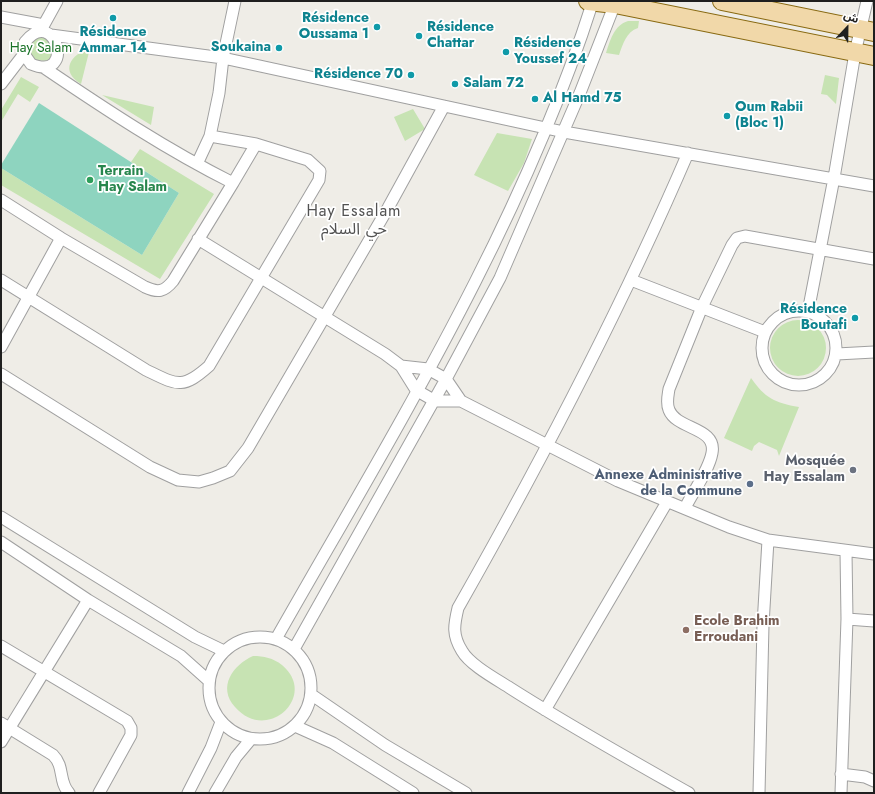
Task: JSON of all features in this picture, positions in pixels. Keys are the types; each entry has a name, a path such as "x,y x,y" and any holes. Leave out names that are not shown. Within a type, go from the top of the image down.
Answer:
{"main road":[{"path":"591,1 616,3 874,56"},
{"path":"722,1 868,30"}],"street":[{"path":"45,31 57,1"},
{"path":"197,164 210,136 220,92 223,58 235,1"},
{"path":"276,639 428,369 483,264 518,193 546,127 571,66 591,1"},
{"path":"808,312 834,178 855,53 868,30 867,1"},
{"path":"294,649 435,401 500,278 564,132 616,3"},
{"path":"1,17 45,31 223,58 564,132 874,186"},
{"path":"1,84 24,54 25,42 34,34 45,31"},
{"path":"43,67 51,64 57,58 58,50 56,42 45,31"},
{"path":"24,54 31,64 43,67 109,111 197,164 233,183"},
{"path":"1,374 150,467 178,480 199,482 230,470 248,448 444,106"},
{"path":"1,280 76,328 146,370 171,382 184,383 196,378 210,366 319,180 320,171 308,160 256,144 210,136"},
{"path":"1,200 60,238 154,291 161,291 166,289 173,281 256,144"},
{"path":"688,153 653,235 631,280 548,445 458,608 453,627 456,640 463,653 484,671 545,710 689,793"},
{"path":"685,508 708,462 712,452 712,443 708,436 678,421 669,412 667,402 668,389 702,307 732,245 737,238 745,236 874,259"},
{"path":"1,347 60,238"},
{"path":"198,239 324,316 401,366 416,390 435,401 461,401 618,481 729,527 768,540 846,552 874,554"},
{"path":"631,280 765,332"},
{"path":"795,311 808,312 821,318 831,329 836,343 837,354 830,369 822,378 811,384 799,386 786,384 775,377 764,362 761,344 765,332 772,321 783,314 795,311"},
{"path":"837,354 874,352"},
{"path":"401,366 428,369 446,379 461,401"},
{"path":"545,710 666,502"},
{"path":"1,517 195,637 224,651"},
{"path":"759,793 763,625 768,540"},
{"path":"1,542 88,600 182,656 209,681"},
{"path":"841,793 847,619 846,552"},
{"path":"1,742 5,726 88,600"},
{"path":"847,619 874,621"},
{"path":"265,636 276,639 294,649 305,662 309,673 312,695 306,712 295,726 282,735 267,739 251,739 235,733 221,722 213,709 209,695 209,681 212,670 224,651 243,639 265,636"},
{"path":"1,646 42,672 127,721 131,728 131,735 99,793"},
{"path":"312,695 385,745 466,793"},
{"path":"188,793 211,748 221,722"},
{"path":"5,726 53,755 59,761 62,768 62,781 69,793"},
{"path":"295,726 333,743 413,793"},
{"path":"215,793 236,757 251,739"},
{"path":"841,774 865,777 874,781"}],"green space":[{"path":"628,21 639,21 638,28 628,35 619,55 606,53 616,30 623,23"},
{"name":"Hay Salam","path":"45,35 56,47 49,61 32,60 27,45 30,40"},
{"path":"90,48 81,84 71,74 69,69 70,64 77,55"},
{"path":"825,75 839,78 836,104 827,95 821,94"},
{"path":"21,77 39,87 30,102 18,94 1,122 1,110"},
{"path":"102,95 154,107 151,125"},
{"name":"Terrain Hay Salam","path":"39,103 179,193 142,255 1,168 1,165"},
{"path":"413,109 425,129 405,141 394,117"},
{"path":"497,133 532,139 524,163 508,191 474,175"},
{"path":"140,149 214,194 160,279 1,185 1,168 142,255 179,193 131,162"},
{"path":"798,320 809,322 818,328 824,337 826,348 824,359 818,368 809,374 798,376 787,374 778,368 772,359 770,348 772,337 778,328 787,322"},
{"path":"751,378 766,395 783,404 799,407 779,456 777,450 759,442 754,446 752,451 724,438"},
{"path":"253,656 272,659 282,665 292,677 295,690 292,702 284,712 274,718 261,720 248,717 235,707 227,692 230,677 234,671 239,665"}],"place":[{"name":"Résidence Ammar 14","path":"113,18"},
{"name":"Résidence Oussama 1","path":"377,27"},
{"name":"Résidence Chattar","path":"419,36"},
{"name":"Soukaina","path":"279,48"},
{"name":"Résidence Youssef 24","path":"506,52"},
{"name":"Résidence 70","path":"411,75"},
{"name":"Salam 72","path":"455,84"},
{"name":"Al Hamd 75","path":"535,99"},
{"name":"Oum Rabii (Bloc 1)","path":"727,116"},
{"name":"Terrain Hay Salam","path":"90,180"},
{"name":"Résidence Boutafi","path":"855,318"},
{"name":"Mosquée Hay Essalam","path":"853,470"},
{"name":"Annexe Administrative de la Commune","path":"750,484"},
{"name":"Ecole Brahim Erroudani","path":"686,630"}],"district":[{"name":"Hay Essalam حي السلام","path":"354,221"}]}
